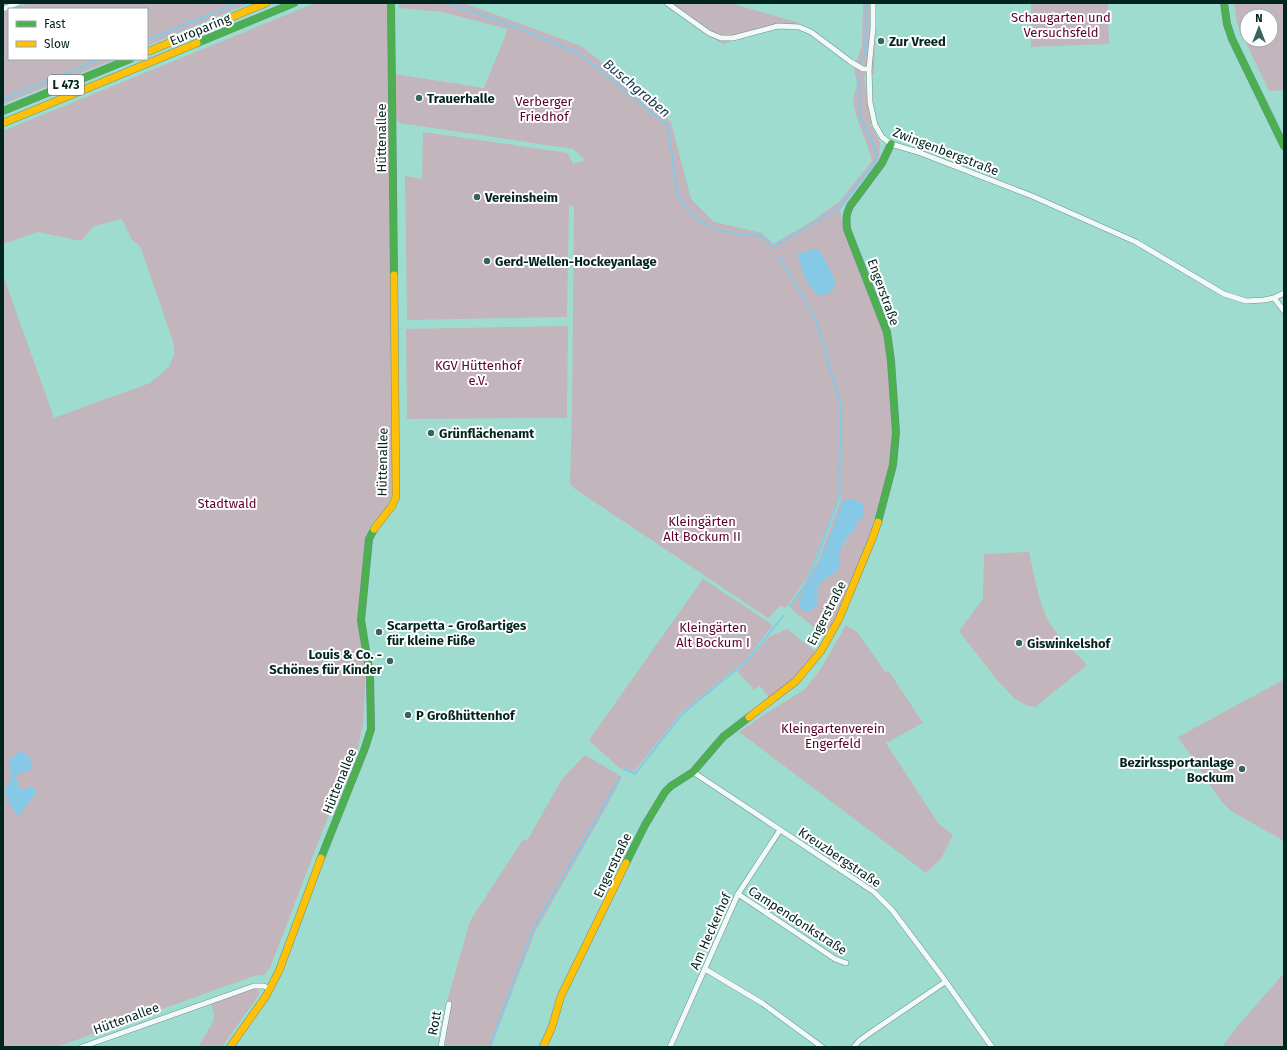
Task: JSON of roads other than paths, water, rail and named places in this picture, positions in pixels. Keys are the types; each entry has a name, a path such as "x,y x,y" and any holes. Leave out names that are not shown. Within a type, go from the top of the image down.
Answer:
{"street":[{"path":"3,9 18,3"},
{"name":"Europaring","path":"148,52 266,3"},
{"name":"Europaring","path":"3,124 294,3"},
{"name":"Hüttenallee","path":"230,1047 270,989 279,971 371,729 370,675 361,620 369,539 376,525 392,506 396,497 391,3"},
{"path":"667,3 703,30 721,38 733,38 778,26 799,27 811,32 851,62 863,69 869,69"},
{"name":"Zwingenbergstraße","path":"873,3 869,69 870,102 875,125 882,137 891,144 918,152 1032,196 1136,242 1224,294 1246,301 1274,298 1284,292"},
{"path":"1224,3 1227,24 1232,39 1284,146"},
{"name":"L 473","path":"3,111 128,60"},
{"name":"Engerstraße","path":"543,1047 552,1027 561,996 644,825 664,792 693,772 723,737 796,681 821,651 839,619 873,537 893,465 896,432 892,368 887,332 847,229 846,220 847,212 850,206 882,163 891,144"},
{"path":"1274,298 1284,311"},
{"name":"Kreuzbergstraße","path":"693,772 874,892 892,910 992,1047"},
{"name":"Am Heckerhof","path":"670,1047 738,894 780,830"},
{"name":"Campendonkstraße","path":"738,894 835,959 846,963"},
{"path":"705,969 762,1003 822,1047"},
{"path":"854,1047 859,1041 870,1033 945,982"},
{"name":"Hüttenallee","path":"82,1047 254,986 264,986 270,989"},
{"name":"Rott","path":"440,1047 449,1004"}],"water":[{"path":"816,248 827,264 835,282 834,289 827,294 820,296 814,291 805,278 797,255 799,252 802,253"},
{"path":"849,499 857,500 864,505 863,517 857,522 854,530 840,549 839,568 821,582 817,591 818,599 816,605 810,611 804,612 799,603 801,595 821,558 842,502"},
{"path":"20,751 30,757 32,769 16,775 19,788 23,790 31,786 37,792 18,816 8,802 5,791 11,779 9,760"}],"waterway":[{"name":"Buschgraben","path":"148,40 237,3"},
{"name":"Buschgraben","path":"448,3 508,24 580,54 668,126 677,193 688,210 695,217 711,227 740,234 760,236 773,247 838,209 876,162 877,153 860,116 859,76"},
{"path":"861,61 865,54 867,3"},
{"name":"Buschgraben","path":"3,99 99,60"},
{"path":"778,256 804,298 817,323 841,406 841,450 839,465 840,495 815,563 804,586 790,606"},
{"path":"624,770 625,769 635,774 682,714 749,659 783,616"},
{"path":"491,1044 533,929 620,778"}],"place":[{"name":"Zur Vreed","path":"881,41"},
{"name":"Trauerhalle","path":"419,98"},
{"name":"Vereinsheim","path":"477,197"},
{"name":"Gerd-Wellen-Hockeyanlage","path":"487,261"},
{"name":"Grünflächenamt","path":"431,433"},
{"name":"Scarpetta - Großartiges für kleine Füße","path":"379,632"},
{"name":"Giswinkelshof","path":"1019,643"},
{"name":"Louis & Co. - Schönes für Kinder","path":"390,661"},
{"name":"P Großhüttenhof","path":"408,715"},
{"name":"Bezirkssportanlage Bockum","path":"1242,769"}],"park label":[{"name":"Schaugarten und Versuchsfeld","path":"1061,24"},
{"name":"Verberger Friedhof","path":"544,108"},
{"name":"KGV Hüttenhof e.V.","path":"478,372"},
{"name":"Stadtwald","path":"227,503"},
{"name":"Kleingärten Alt Bockum II","path":"702,528"},
{"name":"Kleingärten Alt Bockum I","path":"713,634"},
{"name":"Kleingartenverein Engerfeld","path":"833,736"}]}
